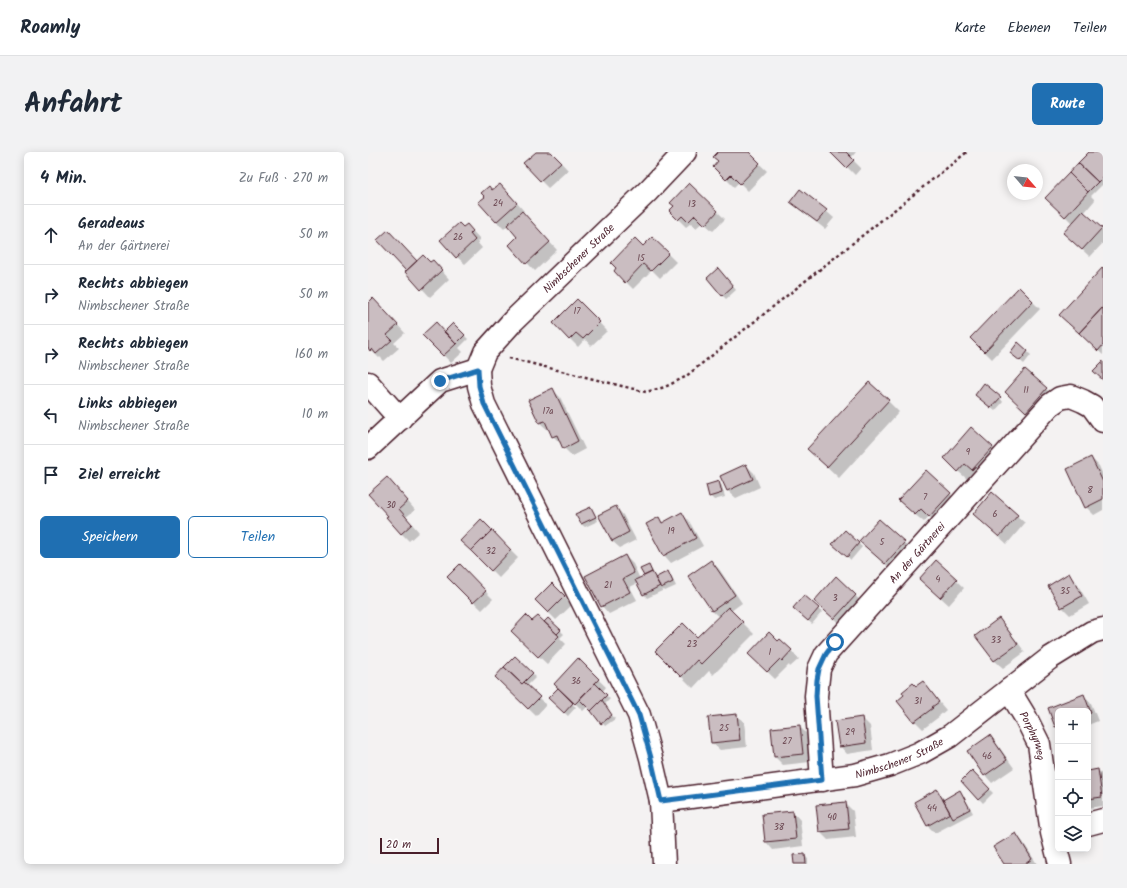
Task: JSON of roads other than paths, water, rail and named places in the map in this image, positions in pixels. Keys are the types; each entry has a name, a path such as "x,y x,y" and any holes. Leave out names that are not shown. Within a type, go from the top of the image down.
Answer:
{"street":[{"name":"Nimbschener Straße","path":"481,360 513,321 648,191 685,152"},
{"path":"368,448 440,381 481,360"},
{"path":"481,360 479,386 484,404 639,715 661,801 664,864"},
{"path":"368,383 400,419"},
{"name":"An der Gärtnerei","path":"822,780 816,696 819,669 826,654 1050,405 1060,398 1070,396 1083,400 1092,406 1103,421"},
{"name":"Nimbschener Straße","path":"661,801 855,775 890,765 920,753 950,736 1050,658 1092,632 1103,628"},
{"name":"Porphyrweg","path":"1008,690 1026,718 1039,744 1055,832"},
{"path":"1091,823 1103,820"},
{"name":"Porphyrweg","path":"1058,852 1060,864"}]}
